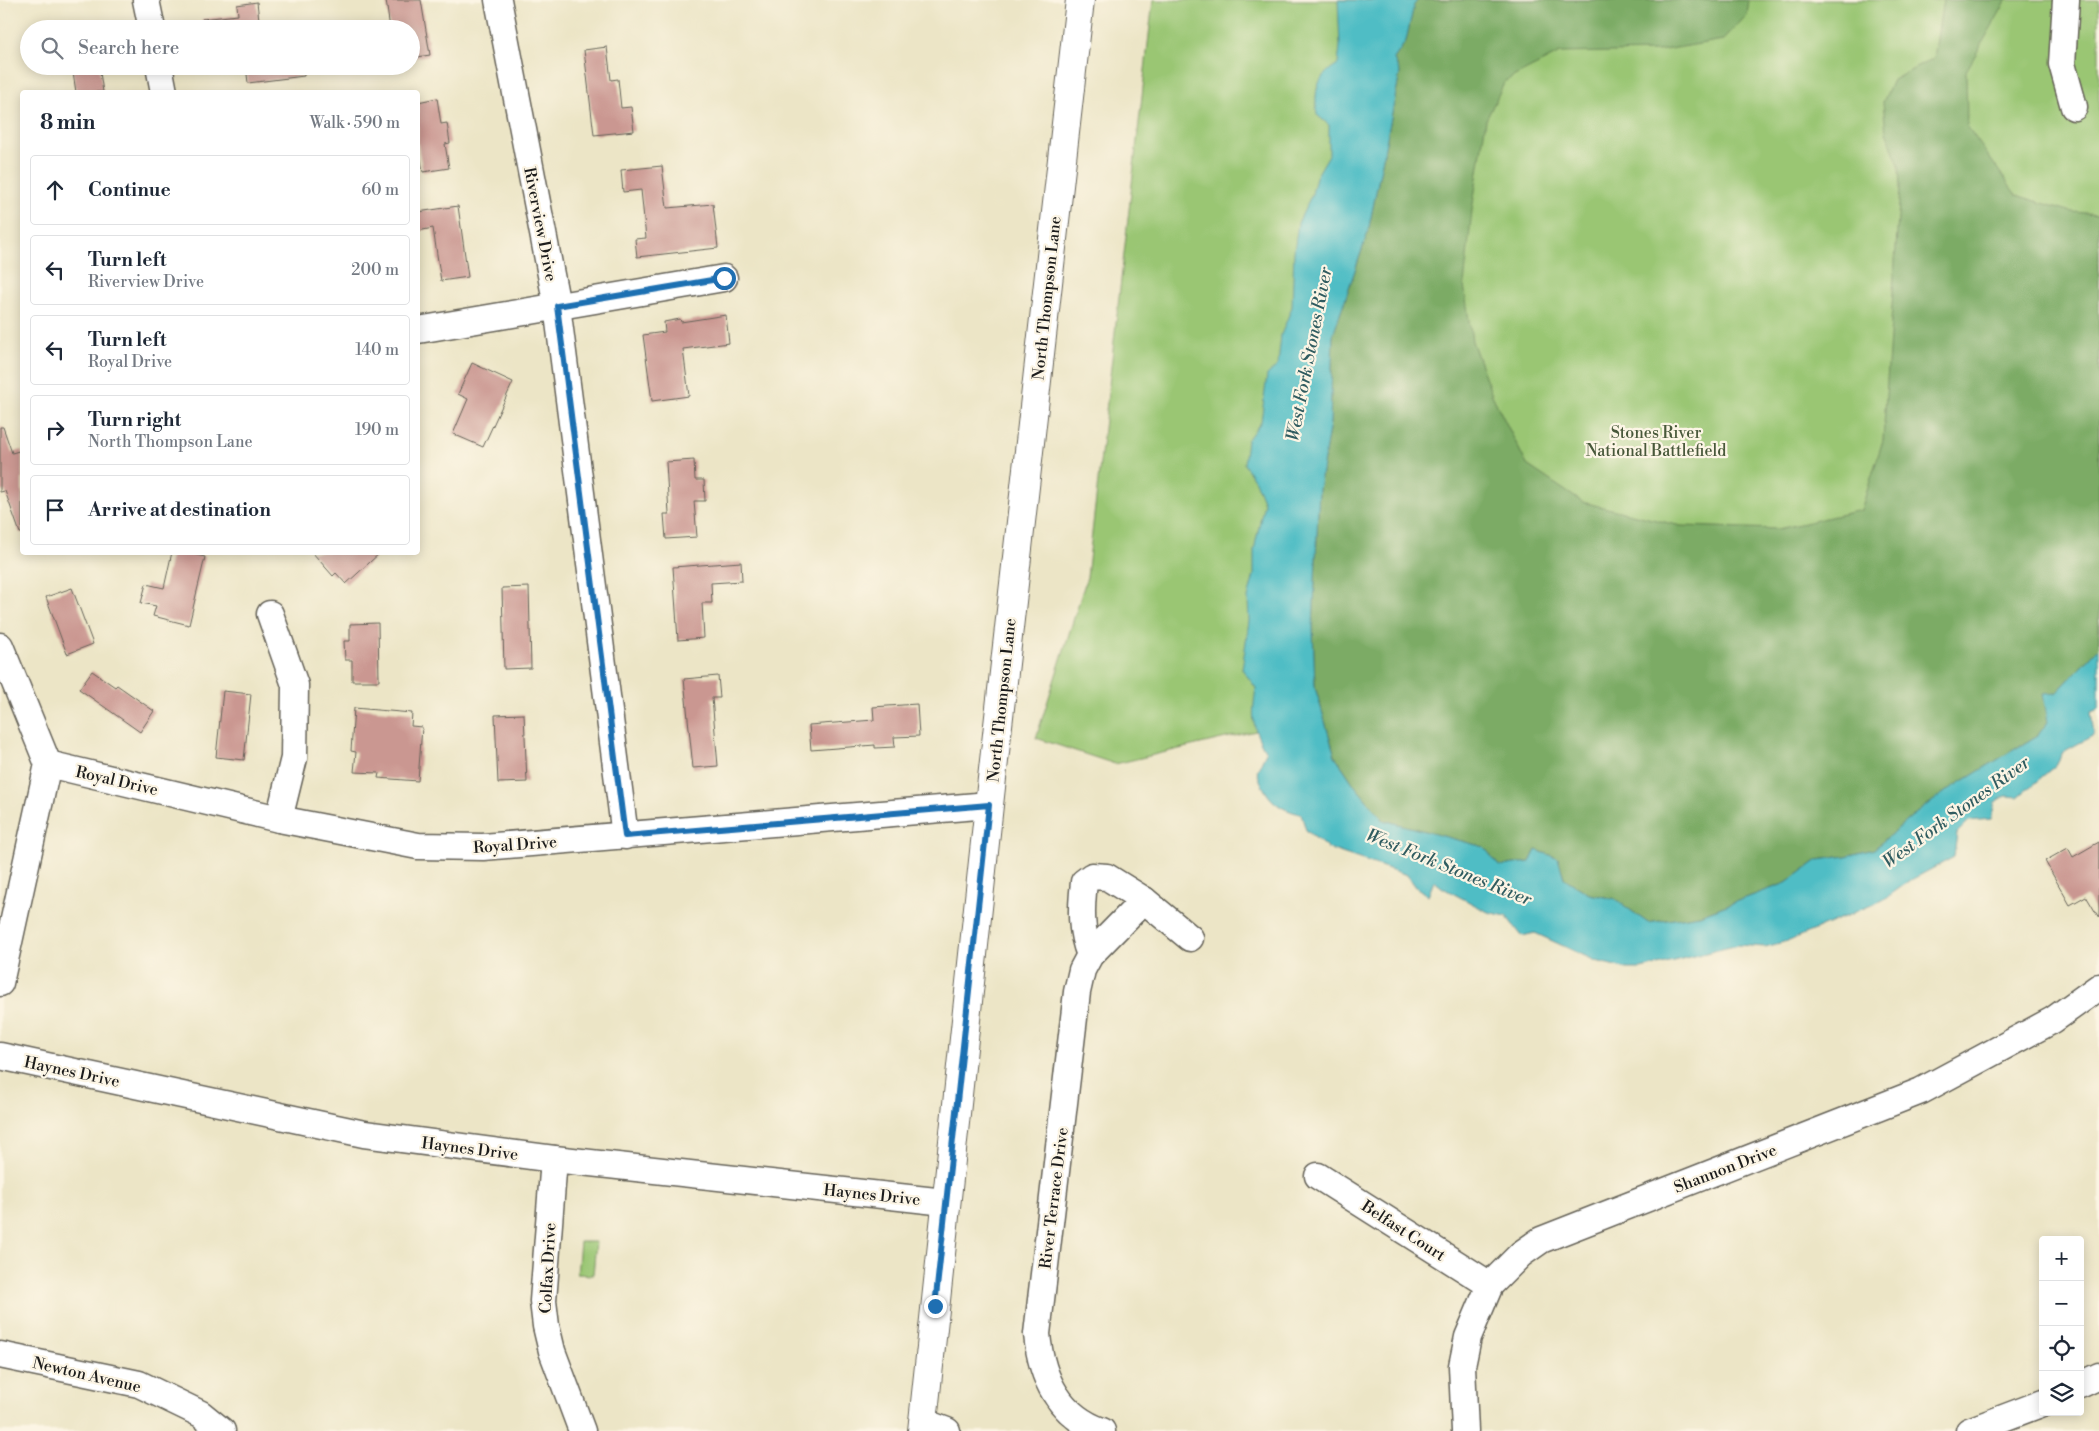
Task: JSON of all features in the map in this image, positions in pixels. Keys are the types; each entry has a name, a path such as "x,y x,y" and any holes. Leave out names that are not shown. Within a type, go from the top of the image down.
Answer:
{"main road":[{"name":"North Thompson Lane","path":"931,1428 945,1202 1080,0"}],"street":[{"path":"146,0 150,20"},
{"name":"Riverview Drive","path":"498,0 557,306 625,836"},
{"path":"2066,0 2062,64 2074,107"},
{"path":"161,75 164,90"},
{"path":"420,330 724,278"},
{"path":"270,614 295,685 294,758 279,820"},
{"path":"0,646 48,764 0,983"},
{"name":"Royal Drive","path":"48,764 163,790 279,820 418,846 484,847 989,805"},
{"path":"1090,955 1083,938 1081,912 1084,882 1092,876 1106,877 1144,900 1190,938"},
{"name":"River Terrace Drive","path":"1092,1429 1063,1404 1049,1383 1042,1367 1037,1334 1077,992 1082,970 1090,955 1144,900"},
{"name":"Shannon Drive","path":"1465,1431 1462,1366 1468,1337 1490,1285 1521,1254 1541,1240 1921,1091 2053,1020 2099,987"},
{"name":"Haynes Drive","path":"0,1056 364,1134 554,1159 945,1202"},
{"name":"Colfax Drive","path":"554,1159 543,1301 552,1351 582,1431"},
{"name":"Belfast Court","path":"1318,1176 1490,1285"},
{"name":"Newton Avenue","path":"0,1355 139,1384 201,1414 222,1431"},
{"path":"2084,1383 2099,1376"},
{"path":"1969,1431 2039,1405"}],"green space":[{"name":"Stones River National Battlefield","path":"1153,0 2099,0 2099,643 1307,719 1115,764 1036,738 1087,577"},
{"path":"1418,0 1749,0 1747,15 1723,40 1658,51 1560,53 1505,81 1486,120 1472,210 1464,285 1472,341 1492,395 1527,465 1582,502 1681,526 1778,529 1861,510 1883,440 1900,188 1899,165 1886,132 1883,102 1893,80 1934,58 1943,0 2007,0 1966,71 1967,126 2016,195 2072,212 2099,214 2099,648 2056,693 2048,722 2038,735 1948,790 1911,817 1874,849 1818,860 1786,883 1700,915 1648,923 1615,899 1589,894 1564,878 1558,858 1536,850 1530,862 1499,866 1484,847 1383,820 1355,786 1335,756 1315,687 1313,628 1319,489 1330,423 1333,335 1368,232 1400,73 1394,59 1406,41 1414,4"},
{"path":"580,1242 596,1242 593,1275 577,1274"}],"water":[{"name":"West Fork Stones River","path":"1338,0 1418,0 1414,5 1406,41 1394,59 1400,73 1368,232 1333,335 1330,423 1319,489 1313,628 1315,687 1335,756 1355,786 1383,820 1484,847 1499,866 1530,862 1536,850 1558,858 1564,878 1589,894 1615,899 1648,923 1700,915 1786,883 1818,860 1874,849 1911,817 1948,790 2038,735 2048,722 2043,694 2056,693 2099,648 2099,709 2091,712 2094,735 2063,752 2056,765 2018,797 2006,796 1995,802 1991,819 1969,821 1957,833 1954,857 1911,880 1883,900 1791,940 1765,947 1738,945 1641,969 1627,969 1596,961 1535,933 1522,936 1506,916 1488,912 1443,888 1434,881 1428,896 1416,887 1407,875 1327,848 1306,830 1301,814 1277,805 1267,794 1257,771 1266,752 1255,728 1254,706 1256,688 1242,669 1249,621 1248,598 1254,575 1254,550 1264,503 1255,481 1244,464 1247,440 1261,422 1267,375 1278,365 1281,335 1292,307 1294,252 1298,223 1312,194 1316,177 1329,155 1329,125 1317,115 1316,99 1318,85 1321,80 1325,74 1338,64 1340,46"}],"building":[{"path":"386,0 421,0 430,55 420,57 420,20 389,20"},
{"path":"257,2 259,20 202,20 238,15 237,5"},
{"path":"607,47 611,80 618,79 621,108 631,107 634,131 594,135 584,50"},
{"path":"73,75 100,75 103,90 76,90"},
{"path":"247,75 304,75 304,76 248,83"},
{"path":"437,98 441,124 447,123 450,143 445,144 449,168 423,172 420,156 420,102"},
{"path":"662,166 667,208 713,204 718,248 637,257 635,239 646,238 641,190 623,192 621,170"},
{"path":"458,206 468,277 441,281 433,228 420,231 420,212"},
{"path":"726,315 729,343 683,349 689,396 652,401 643,335 665,332 664,322 680,319 681,322"},
{"path":"472,363 513,382 483,447 453,434 468,399 458,394"},
{"path":"0,427 3,427 12,453 20,451 20,533 5,491 0,492"},
{"path":"694,460 695,480 704,480 705,501 694,501 697,537 666,539 664,514 669,514 666,462"},
{"path":"171,555 205,557 189,625 153,616 156,606 141,603 146,584 164,588"},
{"path":"315,555 378,555 346,584 336,573 333,576"},
{"path":"741,562 742,581 711,583 712,603 702,603 704,638 678,640 673,567"},
{"path":"529,587 531,668 504,669 502,588"},
{"path":"72,588 93,644 67,654 46,597"},
{"path":"378,623 379,681 352,681 352,660 345,660 344,641 350,641 350,624"},
{"path":"92,671 115,687 117,685 154,711 140,732 79,689"},
{"path":"718,676 720,698 712,698 718,766 693,768 684,679"},
{"path":"223,691 251,694 244,760 216,757"},
{"path":"917,704 919,736 894,737 895,747 875,748 875,745 811,750 809,725 874,720 873,707"},
{"path":"354,708 412,713 411,726 422,727 418,781 378,778 379,773 354,772 356,752 351,751"},
{"path":"524,714 527,782 498,783 495,715"},
{"path":"2099,842 2099,918 2086,896 2070,905 2045,861 2068,848 2073,857"}],"route":[{"path":"724,278 557,306 625,836 989,805 935,1306"}]}
